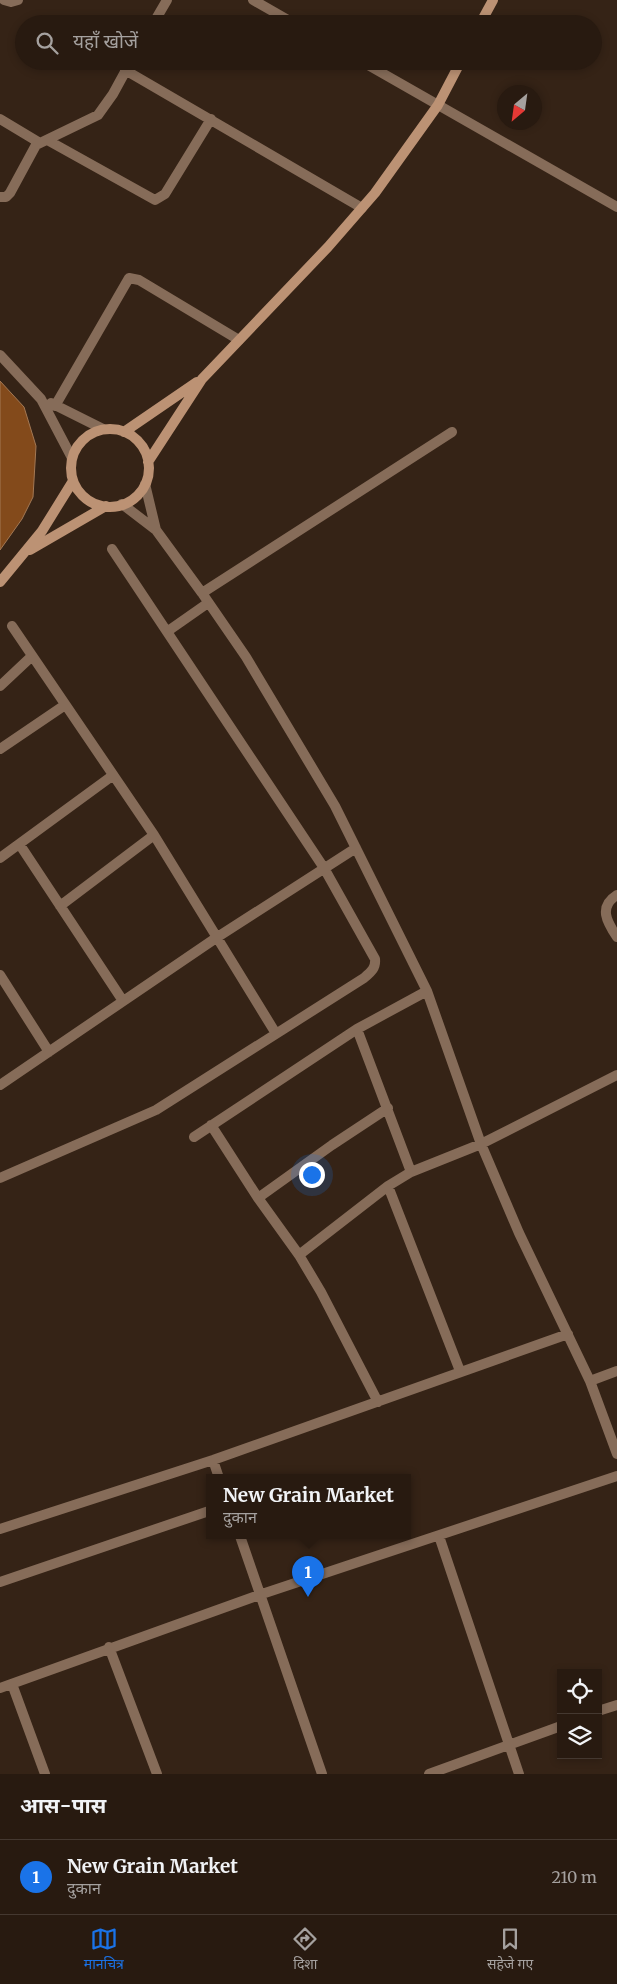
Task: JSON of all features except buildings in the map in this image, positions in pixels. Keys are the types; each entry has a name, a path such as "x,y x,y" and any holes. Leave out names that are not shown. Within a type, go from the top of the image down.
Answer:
{"main road":[{"path":"485,15 493,0"},
{"path":"124,432 202,378 362,208 418,137 456,70"},
{"path":"148,462 202,378"},
{"path":"27,552 106,506 122,504 135,496 145,484 148,462 144,449 136,439 124,432 103,429 83,439 72,458 73,481 86,498 106,506"},
{"path":"0,582 27,552 73,481"}],"street":[{"path":"4,0 11,2 18,0"},
{"path":"158,15 167,0"},
{"path":"252,0 279,15"},
{"path":"0,197 6,198 10,193 33,150 44,142 98,115 114,94 126,70"},
{"path":"134,70 211,119 362,208"},
{"path":"377,70 617,207"},
{"path":"0,119 155,200 165,194 211,119"},
{"path":"55,406 129,278 139,280 239,340"},
{"path":"0,356 41,398 103,429"},
{"path":"41,398 72,458"},
{"path":"202,592 452,432"},
{"path":"145,484 156,530"},
{"path":"122,504 156,530 202,592 246,657 335,806 427,991 481,1144 519,1232 590,1380 617,1454"},
{"path":"0,1178 156,1110 275,1032 364,978 372,972 376,964 375,959 324,868 112,549"},
{"path":"168,631 208,603"},
{"path":"12,626 112,776 154,835 275,1032"},
{"path":"0,686 32,656"},
{"path":"0,749 65,705"},
{"path":"0,858 112,776"},
{"path":"60,906 154,835"},
{"path":"20,845 123,1001"},
{"path":"0,1085 216,938 356,848"},
{"path":"617,895 609,900 605,907 606,916 617,937"},
{"path":"0,975 50,1052"},
{"path":"194,1137 357,1029 427,991"},
{"path":"357,1029 411,1172"},
{"path":"299,1255 388,1186 411,1172 481,1144 617,1075"},
{"path":"258,1198 388,1108"},
{"path":"211,1125 258,1198 299,1255 321,1292 378,1402"},
{"path":"388,1186 460,1371"},
{"path":"0,1529 213,1460 568,1334"},
{"path":"590,1380 617,1371"},
{"path":"213,1460 218,1474"},
{"path":"0,1688 109,1647 262,1594 617,1476"},
{"path":"0,1582 206,1512"},
{"path":"439,1536 519,1774"},
{"path":"241,1539 262,1594 322,1774"},
{"path":"109,1647 157,1774"},
{"path":"12,1684 45,1774"},
{"path":"602,1710 617,1705"},
{"path":"429,1774 509,1747 557,1728"}],"shaded area":[{"path":"0,381 24,407 36,446 33,497 22,519 0,550"}],"place":[{"name":"New Grain Market","path":"308,1597"}]}
